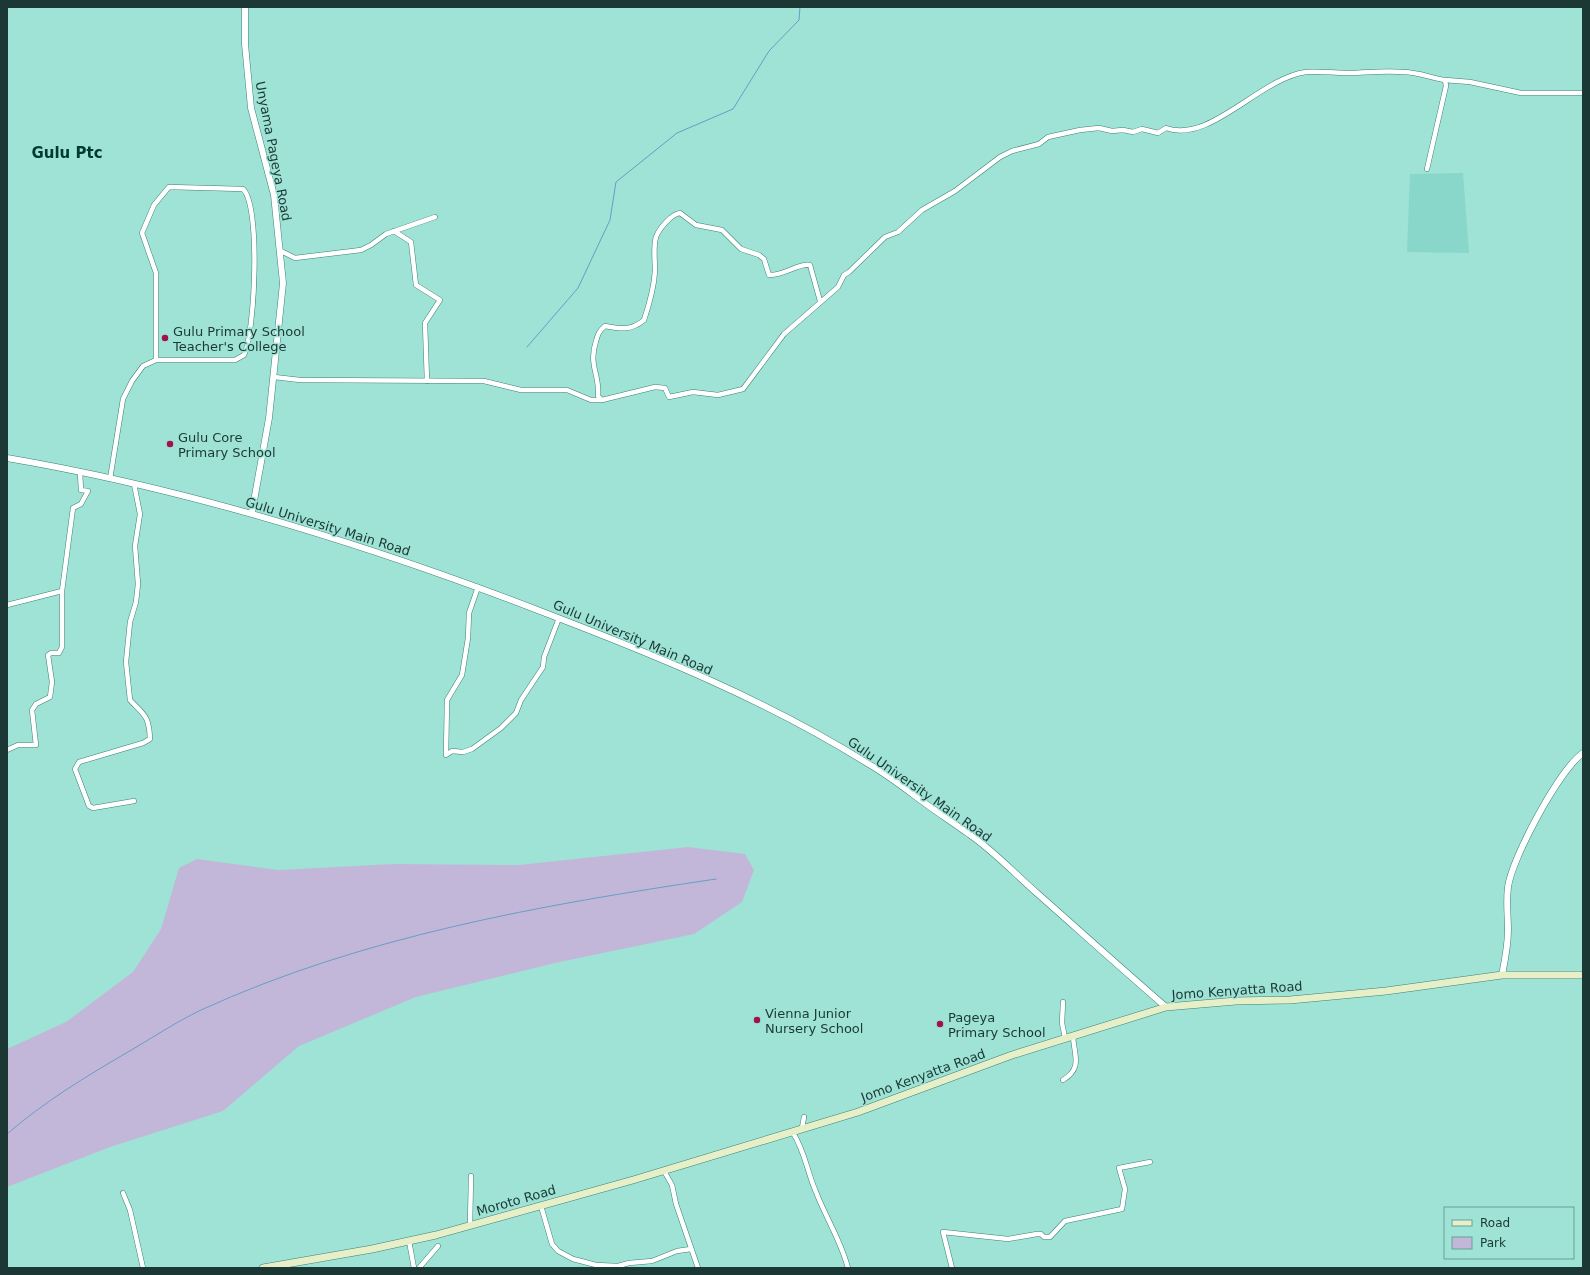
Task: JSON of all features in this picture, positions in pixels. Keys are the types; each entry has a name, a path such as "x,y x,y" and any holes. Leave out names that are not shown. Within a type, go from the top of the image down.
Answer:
{"main road":[{"name":"Jomo Kenyatta Road","path":"772,1139 802,1128 873,1107 1012,1055 1166,1007 1290,1000 1386,991 1502,975 1583,974"},
{"name":"Moroto Road","path":"263,1268 409,1241 470,1226 772,1139"}],"street":[{"name":"Unyama Pageya Road","path":"245,7 245,44 251,108 274,195 281,251 283,283 269,418 252,512"},
{"path":"274,377 300,380 484,381 521,390 567,390 591,400 602,400 655,387 665,388 669,397 693,392 718,395 743,389 784,334 838,287 844,275 849,272 884,237 898,232 922,210 955,191 1000,157 1012,151 1039,144 1048,138 1080,130 1099,128 1133,132 1142,129 1158,132 1166,128 1176,132 1184,131 1210,124 1262,90 1285,79 1306,72 1406,72 1445,80 1470,82 1521,93 1583,93"},
{"path":"1428,169 1446,86 1445,80"},
{"path":"110,479 123,399 132,381 143,366 156,360 235,360 244,355 248,341 255,258 250,207 243,189 169,187 157,200 147,219 142,236 150,256 156,279 156,360"},
{"path":"602,400 598,396 599,386 592,358 598,332 605,326 623,329 630,328 644,320 650,301 654,273 656,238 668,222 677,214 680,213 696,225 722,230 742,249 754,252 764,259 769,275 786,273 805,265 810,265 820,302"},
{"path":"281,251 295,258 353,251 371,245 379,238 394,231 435,217"},
{"path":"394,231 411,242 416,285 440,300 425,323 427,380"},
{"name":"Gulu University Main Road","path":"7,458 80,472 219,506 252,512 361,546 478,587 646,652 752,701 830,739 867,762 970,834 1166,1007"},
{"path":"7,750 18,745 36,745 32,710 36,704 50,697 52,682 48,658 51,653 58,653 62,647 62,591 73,508 81,504 88,492 81,490 80,472"},
{"path":"134,484 140,514 135,546 138,584 130,622 126,662 130,700 145,714 150,728 150,739 144,743 80,762 75,769 89,806 92,808 134,801"},
{"path":"478,587 469,613 468,638 462,675 447,700 446,754 452,752 463,752 472,749 501,728 516,714 521,700 543,667 544,657 559,618"},
{"path":"7,604 62,591"},
{"path":"1502,975 1508,948 1507,903 1510,878 1518,856 1541,811 1566,770 1583,753"},
{"path":"1063,1002 1062,1023 1065,1038"},
{"path":"1063,1080 1072,1075 1077,1063 1073,1036"},
{"path":"802,1128 804,1117"},
{"path":"792,1132 804,1156 816,1192 840,1243 848,1268"},
{"path":"952,1268 943,1232 1008,1239 1037,1234 1041,1234 1044,1237 1050,1237 1065,1221 1122,1209 1125,1188 1120,1176 1119,1168 1150,1162"},
{"path":"664,1171 672,1185 676,1204 698,1268"},
{"path":"470,1226 471,1176"},
{"path":"123,1192 130,1210 143,1268"},
{"path":"541,1206 552,1244 558,1251 573,1259 596,1265 618,1266 629,1263 652,1261 677,1251 691,1249"},
{"path":"409,1241 414,1268"},
{"path":"419,1268 438,1246"}],"shaded area":[{"path":"1463,173 1469,253 1407,252 1410,174"}],"green space":[{"path":"688,847 745,854 754,870 742,902 694,934 555,963 416,997 299,1046 223,1111 110,1147 7,1187 7,1049 66,1022 133,972 161,929 179,868 197,859 278,870 394,864 519,865"}],"waterway":[{"path":"527,347 578,288 610,220 616,182 677,133 733,109 769,51 799,20 800,7"},
{"path":"7,1134 35,1111 65,1090 173,1025 201,1010 262,984 325,962 454,926 584,900 716,879"}],"place":[{"name":"Gulu Primary School Teacher's College","path":"165,338"},
{"name":"Gulu Core Primary School","path":"170,444"},
{"name":"Vienna Junior Nursery School","path":"757,1020"},
{"name":"Pageya Primary School","path":"940,1024"}],"district":[{"name":"Gulu Ptc","path":"67,153"}]}
